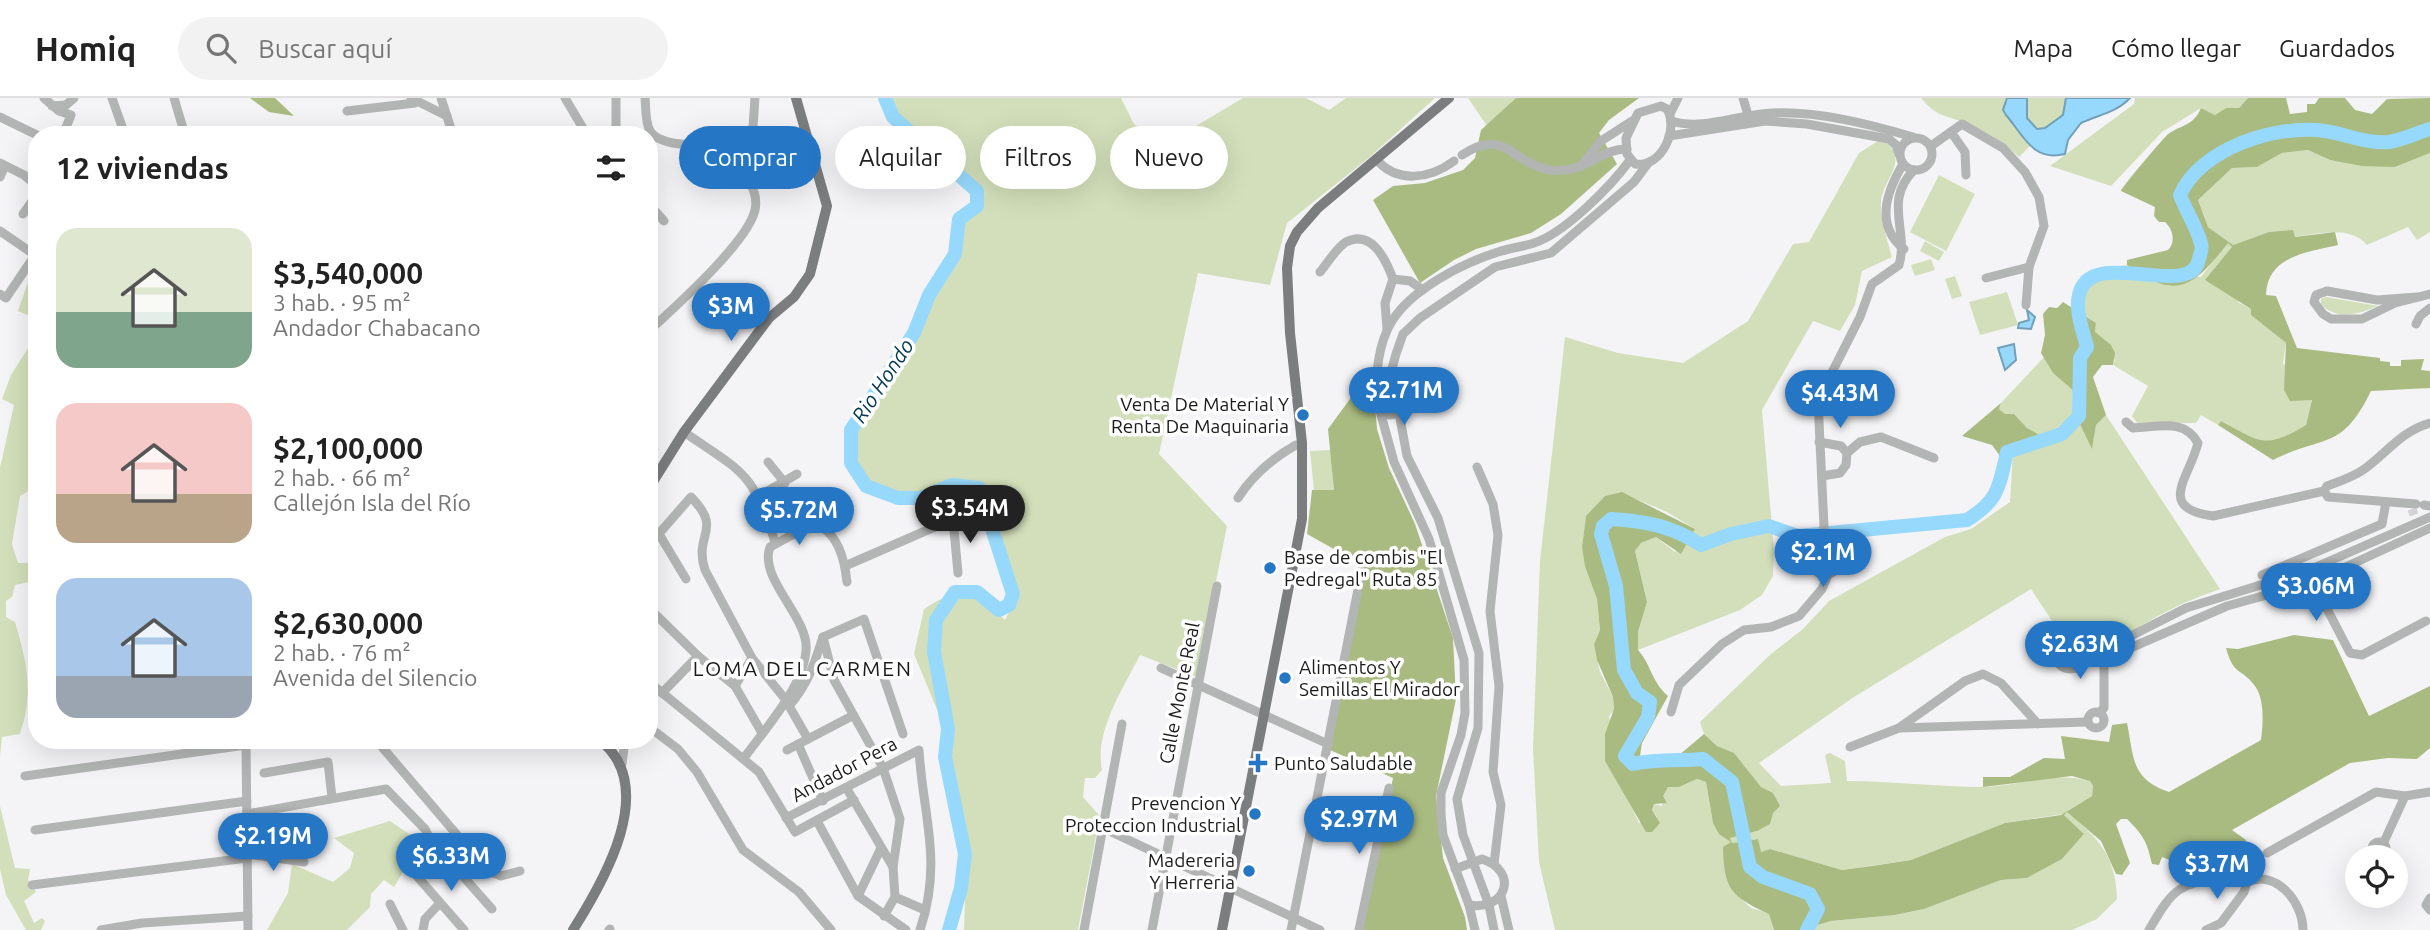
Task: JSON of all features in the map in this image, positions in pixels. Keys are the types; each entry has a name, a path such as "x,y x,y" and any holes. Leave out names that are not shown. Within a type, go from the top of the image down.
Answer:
{"main road":[{"path":"658,474 684,432 769,318 794,297 810,274 827,206 796,98"},
{"path":"1222,930 1265,714 1303,501 1302,443 1290,333 1288,256 1293,238 1306,221 1449,98"},
{"path":"572,930 602,884 612,859 626,802 627,782 622,764 608,749"}],"street":[{"path":"44,98 52,106 71,115 66,126"},
{"path":"52,106 66,105 74,98"},
{"path":"112,98 122,126"},
{"path":"174,98 182,126"},
{"path":"441,98 450,126"},
{"path":"565,98 582,126"},
{"path":"573,98 587,126"},
{"path":"618,98 618,126"},
{"path":"645,98 648,126"},
{"path":"753,126 755,98"},
{"path":"1651,107 1659,98"},
{"path":"1630,160 1643,165 1662,152 1669,136 1670,117 1678,98"},
{"path":"346,111 413,100 447,116"},
{"path":"1630,160 1626,138 1638,113 1661,106 1670,117 1700,126 1745,106 1845,121 1924,139 1931,146 1930,164 1923,169 1914,170 1901,159 1896,145 1889,139 1807,124 1765,121 1669,136"},
{"path":"0,117 28,131"},
{"path":"1579,168 1601,141 1633,120"},
{"path":"1931,146 1962,124 2003,148 2015,160 2039,197 2044,226 2028,267 2026,305"},
{"path":"1951,132 1965,152 1966,176"},
{"path":"1904,249 1889,231 1885,202 1905,140 1913,137"},
{"path":"658,138 679,144"},
{"path":"1376,159 1391,172 1408,176 1435,172 1475,147 1499,144 1550,170 1579,168 1618,149 1627,149"},
{"path":"1475,930 1469,905 1443,835 1441,793 1461,735 1466,685 1464,660 1429,538 1394,462 1376,398 1379,361 1393,319 1423,290 1481,258 1535,243 1554,232 1619,175 1630,160"},
{"path":"1494,930 1489,905 1459,818 1457,799 1478,728 1481,679 1479,653 1438,518 1407,456 1399,413 1403,397 1395,388 1391,372 1404,334 1420,318 1495,267 1551,253 1634,182 1649,162"},
{"path":"0,177 2,165 28,178"},
{"path":"1825,548 1818,400 1828,375 1860,317 1872,284 1899,265 1904,249 1896,210 1902,188 1914,170"},
{"path":"658,322 741,238 755,211 754,189"},
{"path":"23,214 28,207"},
{"path":"658,214 664,221"},
{"path":"2,236 28,251"},
{"path":"1320,272 1346,242 1363,240 1380,253 1393,279 1385,303 1387,331"},
{"path":"3,296 28,264"},
{"path":"1986,278 2028,267"},
{"path":"1393,279 1410,281 1423,290"},
{"path":"2417,297 2377,300 2327,290 2316,295 2314,302 2323,314 2344,321 2362,320 2385,307 2430,293"},
{"path":"2416,324 2420,316 2430,308"},
{"path":"1376,398 1383,389 1395,388"},
{"path":"1380,411 1390,415 1399,413"},
{"path":"2126,422 2133,428 2178,425 2190,430 2198,443 2189,473 2180,485 2179,498 2183,506 2195,513 2213,516 2324,491 2327,486 2345,481 2364,469 2393,442 2419,426 2430,423"},
{"path":"684,432 744,473 759,496 775,542"},
{"path":"1822,476 1840,473 1846,465 1847,453 1860,442 1881,437 1934,458"},
{"path":"1819,442 1834,443 1847,453"},
{"path":"1238,498 1247,484 1279,455 1296,445"},
{"path":"768,462 785,482"},
{"path":"1477,467 1493,504 1498,535 1490,611 1499,686 1499,723 1492,751 1493,772 1501,805 1494,864"},
{"path":"759,496 797,474"},
{"path":"2324,491 2328,497 2386,502 2418,509 2430,517"},
{"path":"686,579 659,534 691,497 708,518 702,545 705,570 752,658 787,703 808,739"},
{"path":"2262,575 2382,524 2386,502"},
{"path":"2084,651 2117,643 2186,608 2266,585 2336,557 2418,509"},
{"path":"845,566 953,519 958,573"},
{"path":"787,703 807,649 804,635 769,568 768,554 775,542 803,529 823,528 834,537 845,566 847,582"},
{"path":"2080,665 2084,651 2080,644 2070,639 2056,648 2059,664 2069,668 2080,665 2227,606 2313,582 2430,528"},
{"path":"1825,548 1837,557 1834,572 1828,575 1819,573 1812,567 1811,558 1816,551 1825,548"},
{"path":"2336,557 2341,569"},
{"path":"1291,930 1362,569"},
{"path":"1671,712 1679,685 1722,644 1744,630 1772,627 1799,616 1822,589 1828,575"},
{"path":"2313,582 2350,653 2362,655 2426,621"},
{"name":"Calle Monte Real","path":"1152,930 1217,586"},
{"path":"658,617 698,656 735,686 762,733"},
{"path":"744,758 810,678 823,637 864,619 903,734"},
{"path":"823,637 834,680 883,768 900,819 893,867 894,897 884,916"},
{"path":"662,694 698,656"},
{"path":"2087,722 2090,715 2099,713 2104,708 2104,657"},
{"path":"735,686 752,658"},
{"path":"1161,668 1328,744"},
{"path":"1850,747 1899,728 1965,681 1983,674 2001,683 2038,724"},
{"path":"658,690 760,772 795,832 854,800"},
{"path":"2087,722 2092,728 2101,727 2104,720 2099,713"},
{"path":"787,750 852,716"},
{"path":"1899,728 2087,722"},
{"path":"1084,930 1105,830 1122,724"},
{"path":"658,734 678,749 696,772 743,850 799,892 831,930"},
{"path":"798,744 822,801"},
{"path":"25,776 200,749"},
{"path":"246,749 248,930"},
{"path":"384,749 486,870 501,876 520,871"},
{"path":"622,764 624,749"},
{"name":"Andador Pera","path":"786,818 919,750 932,838 933,878 925,910"},
{"path":"264,773 328,762 332,798"},
{"path":"1359,930 1389,788"},
{"path":"247,814 386,789 492,909"},
{"path":"847,789 893,867"},
{"path":"2267,853 2376,792 2405,796 2430,792"},
{"path":"2383,844 2405,796"},
{"path":"35,830 247,801"},
{"path":"817,821 858,896 906,930"},
{"path":"1105,830 1320,930"},
{"path":"430,839 415,861 414,869 464,930"},
{"path":"858,896 881,848"},
{"path":"32,885 247,856 304,862"},
{"path":"1455,869 1473,860 1482,859 1494,864 1505,880 1501,896 1509,930"},
{"path":"2149,930 2164,903 2183,886 2232,875 2247,882 2256,878 2267,878 2282,887 2301,913 2303,930"},
{"path":"2206,930 2221,923 2244,892 2247,882"},
{"path":"1469,905 1489,905 1501,896"},
{"path":"894,897 925,910 920,930"},
{"path":"2430,898 2426,905 2430,910"},
{"path":"423,930 425,919 440,903"},
{"path":"390,904 403,930"},
{"path":"101,930 142,923 248,916"}],"green space":[{"path":"250,98 275,98 294,116 269,112"},
{"path":"890,98 1121,98 1137,126 1110,126 1110,189 1228,189 1228,126 1196,126 1243,98 1306,98 1329,110 1346,98 1435,98 1370,157 1287,223 1270,285 1198,273 1159,454 1227,526 1197,677 1140,655 1118,696 1106,726 1102,741 1102,770 1095,778 1085,778 1083,797 1105,822 1096,836 1078,930 964,930 967,843 943,724 914,654 924,609 937,601 966,595 984,604 1005,620 1018,594 983,484 951,480 920,493 898,494 869,483 855,462 855,432 918,335 933,297 959,256 964,222 981,208 981,190 966,177 966,126 908,126 896,115"},
{"path":"1468,98 1516,98 1487,126"},
{"path":"1516,98 1639,98 1609,120 1599,133 1617,164 1561,214 1531,233 1476,249 1420,283 1373,200 1393,186 1425,183 1463,170 1475,158 1481,130"},
{"path":"1921,98 2007,98 2003,110 2031,145 2019,157 1986,132 1936,112"},
{"path":"2027,98 2066,98 2064,116 2045,128 2036,129 2027,119"},
{"path":"2135,98 2248,98 2239,108 2226,108 2215,115 2201,108 2162,132 2111,186 2050,166 2134,104"},
{"path":"2248,98 2286,98 2290,114 2307,112 2307,104 2315,104 2319,98 2345,98 2355,110 2372,114 2387,99 2430,98 2430,153 2395,167 2362,166 2330,160 2308,150 2282,153 2257,167 2232,168 2198,200 2208,227 2233,245 2269,232 2293,230 2295,237 2335,232 2338,245 2291,258 2273,272 2268,282 2266,295 2276,296 2297,348 2380,358 2380,361 2390,362 2390,366 2401,366 2401,360 2424,359 2421,370 2430,371 2430,388 2371,391 2341,433 2273,460 2218,425 2221,421 2263,440 2281,438 2306,425 2312,400 2290,401 2284,390 2286,343 2251,315 2251,309 2205,280 2232,247 2228,243 2205,270 2184,284 2172,286 2145,276 2127,265 2127,260 2168,250 2173,239 2172,232 2165,222 2159,222 2154,216 2155,207 2121,191 2167,135 2194,119 2201,108 2215,115 2226,108 2239,108"},
{"path":"1878,141 1886,142 1895,157 1893,171 1881,202 1883,223 1892,257 1862,271 1855,305 1840,331 1813,321 1762,410 1774,550 1773,576 1762,595 1740,610 1638,650 1638,632 1647,602 1635,551 1641,543 1656,537 1675,552 1695,529 1667,512 1622,493 1586,516 1582,547 1597,599 1600,630 1594,644 1600,672 1613,697 1614,710 1609,716 1626,795 1639,823 1657,817 1652,810 1654,804 1662,806 1663,791 1668,787 1679,787 1697,779 1706,782 1713,823 1729,838 1757,831 1761,787 1704,734 1700,722 1771,654 1803,629 1829,601 1945,537 1971,529 2010,502 2013,452 2040,445 2069,421 2041,437 2027,428 2014,414 2005,414 1999,409 2001,403 2044,357 2053,373 2083,399 2085,411 2079,419 2092,448 2096,425 2106,415 2220,589 2178,606 2125,635 2094,643 2065,630 2058,630 2031,589 1854,697 1759,763 1781,786 1831,783 1825,755 1830,753 1845,761 1847,781 1983,787 2050,778 2090,781 2093,786 2092,796 2067,811 2088,830 2109,859 2117,899 2097,919 2072,930 1801,930 1831,921 1895,915 1924,909 2001,880 2027,878 2062,859 2084,834 2063,814 2005,823 1911,860 1842,870 1770,849 1760,853 1758,839 1731,843 1738,896 1751,908 1769,913 1774,930 1555,930 1539,862 1533,748 1540,561 1565,337 1618,353 1683,363 1748,321 1793,244 1809,242 1859,153"},
{"path":"2308,150 2330,160 2395,167 2430,153 2430,232 2417,240 2408,227 2367,245 2352,235 2343,233 2294,237 2293,231 2269,232 2233,245 2208,227 2198,200 2232,168 2257,167 2282,153"},
{"path":"1939,175 1975,194 1946,251 1910,232"},
{"path":"1925,241 1944,252 1939,261 1920,251"},
{"path":"2228,242 2232,247 2238,302 2251,309 2251,315 2286,343 2283,363 2312,400 2306,425 2271,441 2255,439 2221,421 2218,425 2201,415 2196,423 2138,424 2132,416 2148,386 2113,365 2115,360 2095,332 2096,323 2085,316 2082,279 2104,268 2127,265 2138,273 2201,277"},
{"path":"1931,259 1935,270 1915,276 1911,265"},
{"path":"1955,276 1962,296 1952,299 1945,279"},
{"path":"28,282 28,315 18,311"},
{"path":"2007,292 2018,325 1980,335 1969,302"},
{"path":"2326,297 2378,306 2356,313 2334,313 2321,304 2321,299"},
{"path":"2063,302 2096,323 2095,332 2111,345 2115,353 2113,365 2102,365 2093,377 2106,415 2096,425 2092,449 2079,422 2085,411 2083,399 2053,373 2041,353 2045,335 2043,314 2049,307 2057,308"},
{"path":"28,348 28,491 20,496 12,544 18,563 28,563 28,582 15,585 12,597 6,601 6,617 15,622 26,664 28,691 20,734 2,737 0,757 0,468 14,405 2,399 11,375"},
{"path":"1372,369 1377,429 1389,468 1415,524 1453,638 1456,699 1436,796 1443,858 1465,917 1467,930 1362,930 1393,778 1330,750 1366,567 1307,534 1312,490 1334,490 1328,429"},
{"path":"1390,390 1400,397 1401,401 1394,411 1390,412 1380,405 1379,401 1386,391"},
{"path":"2001,403 1999,409 2005,414 2014,414 2027,428 2041,436 2070,422 2040,445 2000,456 1992,445 1962,436"},
{"path":"1331,450 1334,490 1314,491 1310,451"},
{"path":"1622,492 1695,529 1681,554 1656,537 1641,543 1635,551 1647,602 1638,632 1638,650 1668,696 1642,743 1640,756 1671,762 1704,734 1717,746 1734,753 1761,787 1773,793 1780,806 1773,813 1770,824 1757,831 1730,838 1732,843 1758,839 1761,852 1770,849 1842,870 1911,860 2005,823 2061,815 2092,796 2093,786 2090,781 2072,776 1983,787 1983,777 2010,777 2044,758 2065,759 2061,736 2109,742 2112,725 2127,723 2136,766 2147,781 2169,792 2261,740 2262,712 2258,692 2250,680 2232,664 2226,648 2238,649 2294,635 2333,640 2369,716 2430,686 2430,748 2417,759 2388,758 2350,763 2232,830 2246,840 2240,858 2202,873 2162,857 2159,865 2152,864 2141,835 2127,819 2121,819 2116,824 2130,863 2122,875 2116,874 2101,841 2067,812 2064,815 2084,834 2062,859 2027,878 2001,880 1924,909 1895,915 1831,921 1801,930 1774,930 1769,914 1738,896 1728,882 1723,847 1731,842 1719,834 1713,823 1706,782 1697,779 1679,787 1668,787 1663,796 1667,803 1654,804 1652,810 1660,823 1652,832 1646,832 1605,761 1605,734 1614,709 1613,697 1597,660 1594,644 1600,630 1597,599 1585,566 1582,547 1586,516 1605,496"},
{"path":"1821,552 1829,552 1835,562 1829,572 1821,572 1815,566 1815,558"},
{"path":"0,806 15,868 30,869 28,880 36,892 24,901 34,923 42,918 45,921 41,930 26,930 6,895 0,869"},
{"path":"390,821 415,838 403,872 394,887 384,880 371,894 370,907 347,930 267,930 288,893 292,864 333,882 350,868 354,853 334,838"}],"water":[{"path":"2007,98 2027,98 2027,118 2037,129 2045,128 2063,115 2066,98 2130,98 2113,110 2081,123 2068,140 2065,154 2054,155 2037,151 2024,139 2003,110"},
{"path":"2027,310 2035,317 2031,329 2018,328 2019,323 2029,320"},
{"path":"2014,344 2016,360 2005,370 1998,348"}],"waterway":[{"name":"Rio Hondo","path":"885,98 893,117 977,191 977,206 959,219 955,254 929,295 914,333 851,430 851,463 866,486 898,498 921,498 952,485 979,488 1013,594 1009,605 999,610 977,592 955,592 936,620 934,652 948,729 945,757 965,854 961,888 949,930"},
{"path":"1807,930 1818,909 1810,894 1763,877 1750,867 1732,782 1703,759 1633,764 1625,756 1648,717 1650,702 1637,693 1624,670 1616,586 1601,534 1603,526 1611,519 1647,523 1679,533 1701,545 1731,534 1769,526 1798,536 1967,520 1992,499 2002,475 2007,452 2062,434 2079,416 2080,358 2087,347 2078,301 2087,281 2101,274 2179,276 2192,271 2202,246 2180,195 2190,178 2205,164 2242,143 2285,131 2325,131 2389,142 2430,129"}],"tunnel":[{"path":"2412,509 2414,515"}],"place":[{"name":"Venta De Material Y Renta De Maquinaria","path":"1303,415"},
{"name":"Base de combis \"El Pedregal\" Ruta 85","path":"1270,568"},
{"name":"Alimentos Y Semillas El Mirador","path":"1285,678"},
{"name":"Punto Saludable","path":"1258,763"},
{"name":"Prevencion Y Proteccion Industrial","path":"1255,814"},
{"name":"Madereria Y Herreria","path":"1249,871"}],"district":[{"name":"LOMA DEL CARMEN","path":"803,669"}]}
